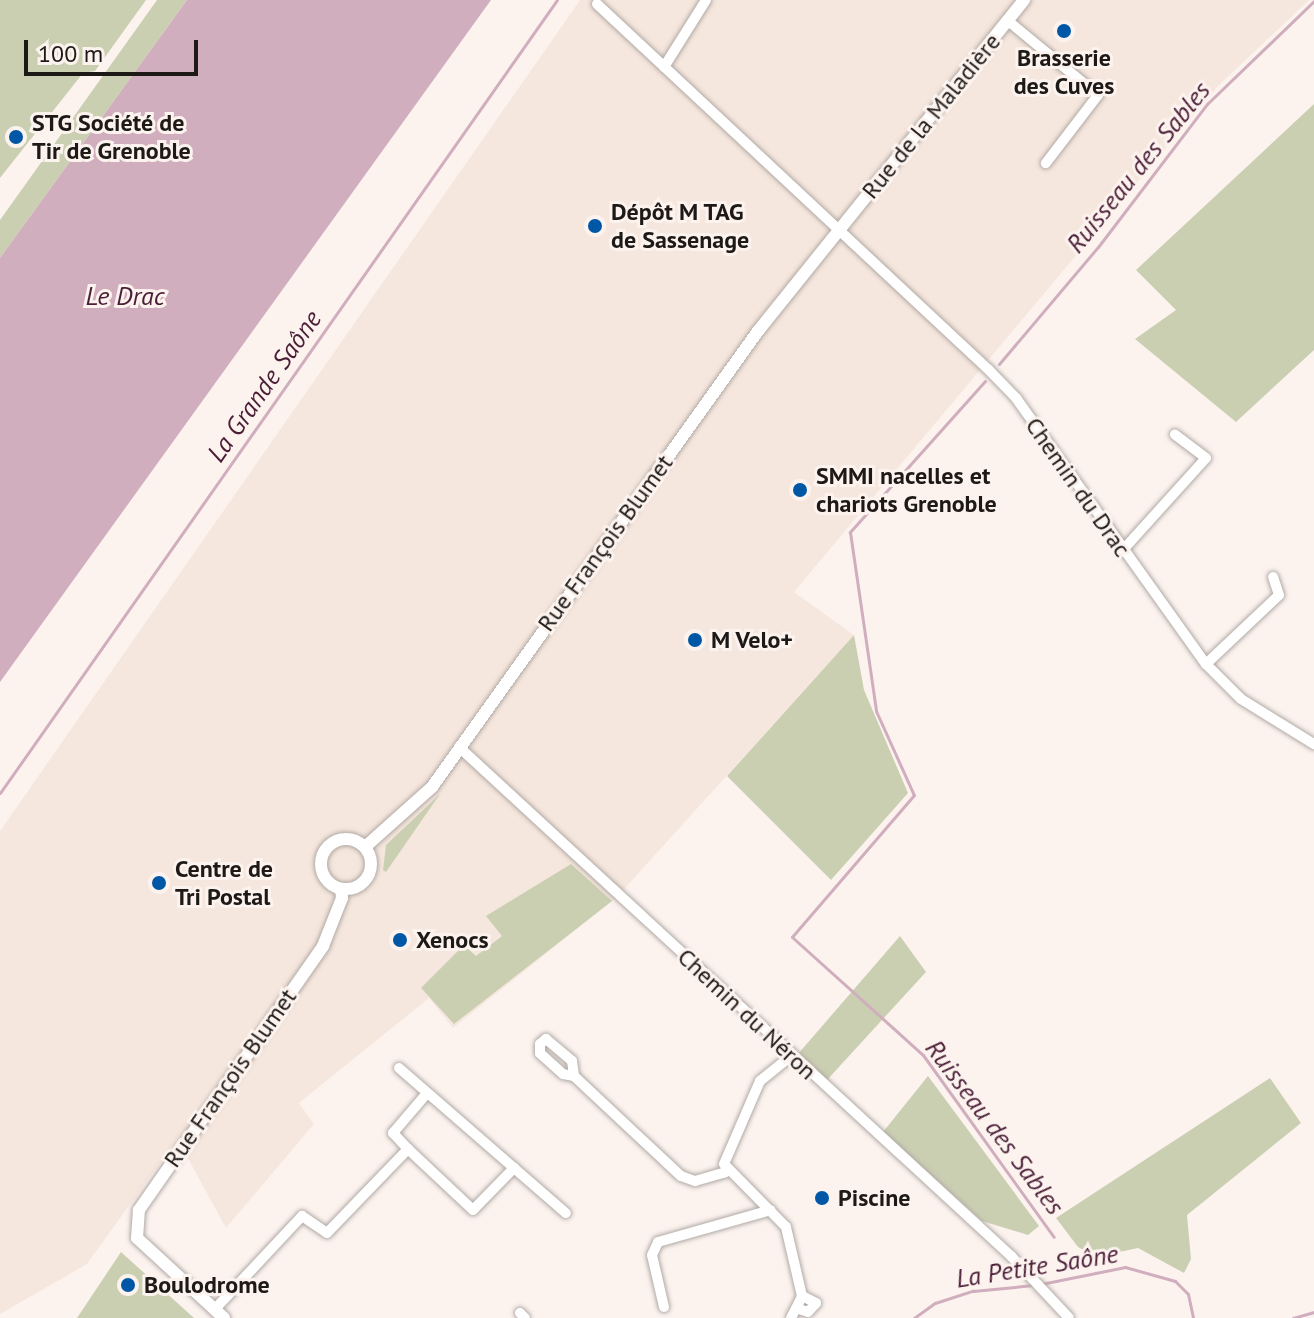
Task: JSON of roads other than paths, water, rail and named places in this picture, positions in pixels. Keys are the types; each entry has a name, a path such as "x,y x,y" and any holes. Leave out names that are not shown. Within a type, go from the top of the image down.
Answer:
{"street":[{"path":"664,67 706,0"},
{"name":"Rue de la Maladière","path":"836,230 1024,0"},
{"name":"Chemin du Drac","path":"597,4 1016,398 1122,551 1206,664 1241,699 1314,744"},
{"path":"1007,20 1098,95 1046,163"},
{"name":"Rue François Blumet","path":"365,847 415,806 744,350 836,230"},
{"path":"1122,551 1206,458 1175,435"},
{"path":"1206,664 1279,595 1273,577"},
{"name":"Chemin du Néron","path":"459,747 1040,1284 1069,1318"},
{"path":"340,840 365,847 371,863 367,878 355,888 341,889 324,876 323,854 340,840"},
{"name":"Rue François Blumet","path":"219,1314 148,1250 137,1238 135,1224 172,1160 323,946 339,908 341,889"},
{"path":"791,1056 760,1081 724,1164 726,1172 786,1227 802,1296 799,1309 791,1318"},
{"path":"399,1068 566,1213"},
{"path":"574,1076 681,1176 695,1181 726,1172"},
{"path":"427,1093 393,1133 473,1210 514,1168"},
{"path":"219,1314 302,1216 327,1233 408,1149"},
{"path":"664,1307 652,1255 658,1242 771,1210"}],"water":[{"name":"Le Drac","path":"187,0 491,0 0,682 0,258"}],"waterway":[{"name":"La Grande Saône","path":"0,793 557,0"},
{"name":"Ruisseau des Sables","path":"999,364 1098,247 1207,104 1314,1"},
{"name":"Ruisseau des Sables","path":"985,381 850,532 876,711 914,795 792,937 923,1055 1054,1237"},
{"name":"La Petite Saône","path":"1041,1284 1125,1267 1175,1281 1188,1294 1193,1318"},
{"name":"La Petite Saône","path":"914,1318 935,1303 973,1291 1034,1285"},
{"name":"La Petite Saône","path":"1293,1318 1314,1312"}],"place":[{"name":"Brasserie des Cuves","path":"1064,31"},
{"name":"STG Société de Tir de Grenoble","path":"16,137"},
{"name":"Dépôt M TAG de Sassenage","path":"595,226"},
{"name":"SMMI nacelles et chariots Grenoble","path":"800,490"},
{"name":"M Velo+","path":"695,640"},
{"name":"Centre de Tri Postal","path":"159,883"},
{"name":"Xenocs","path":"400,940"},
{"name":"Piscine","path":"822,1198"},
{"name":"Boulodrome","path":"128,1285"}]}
